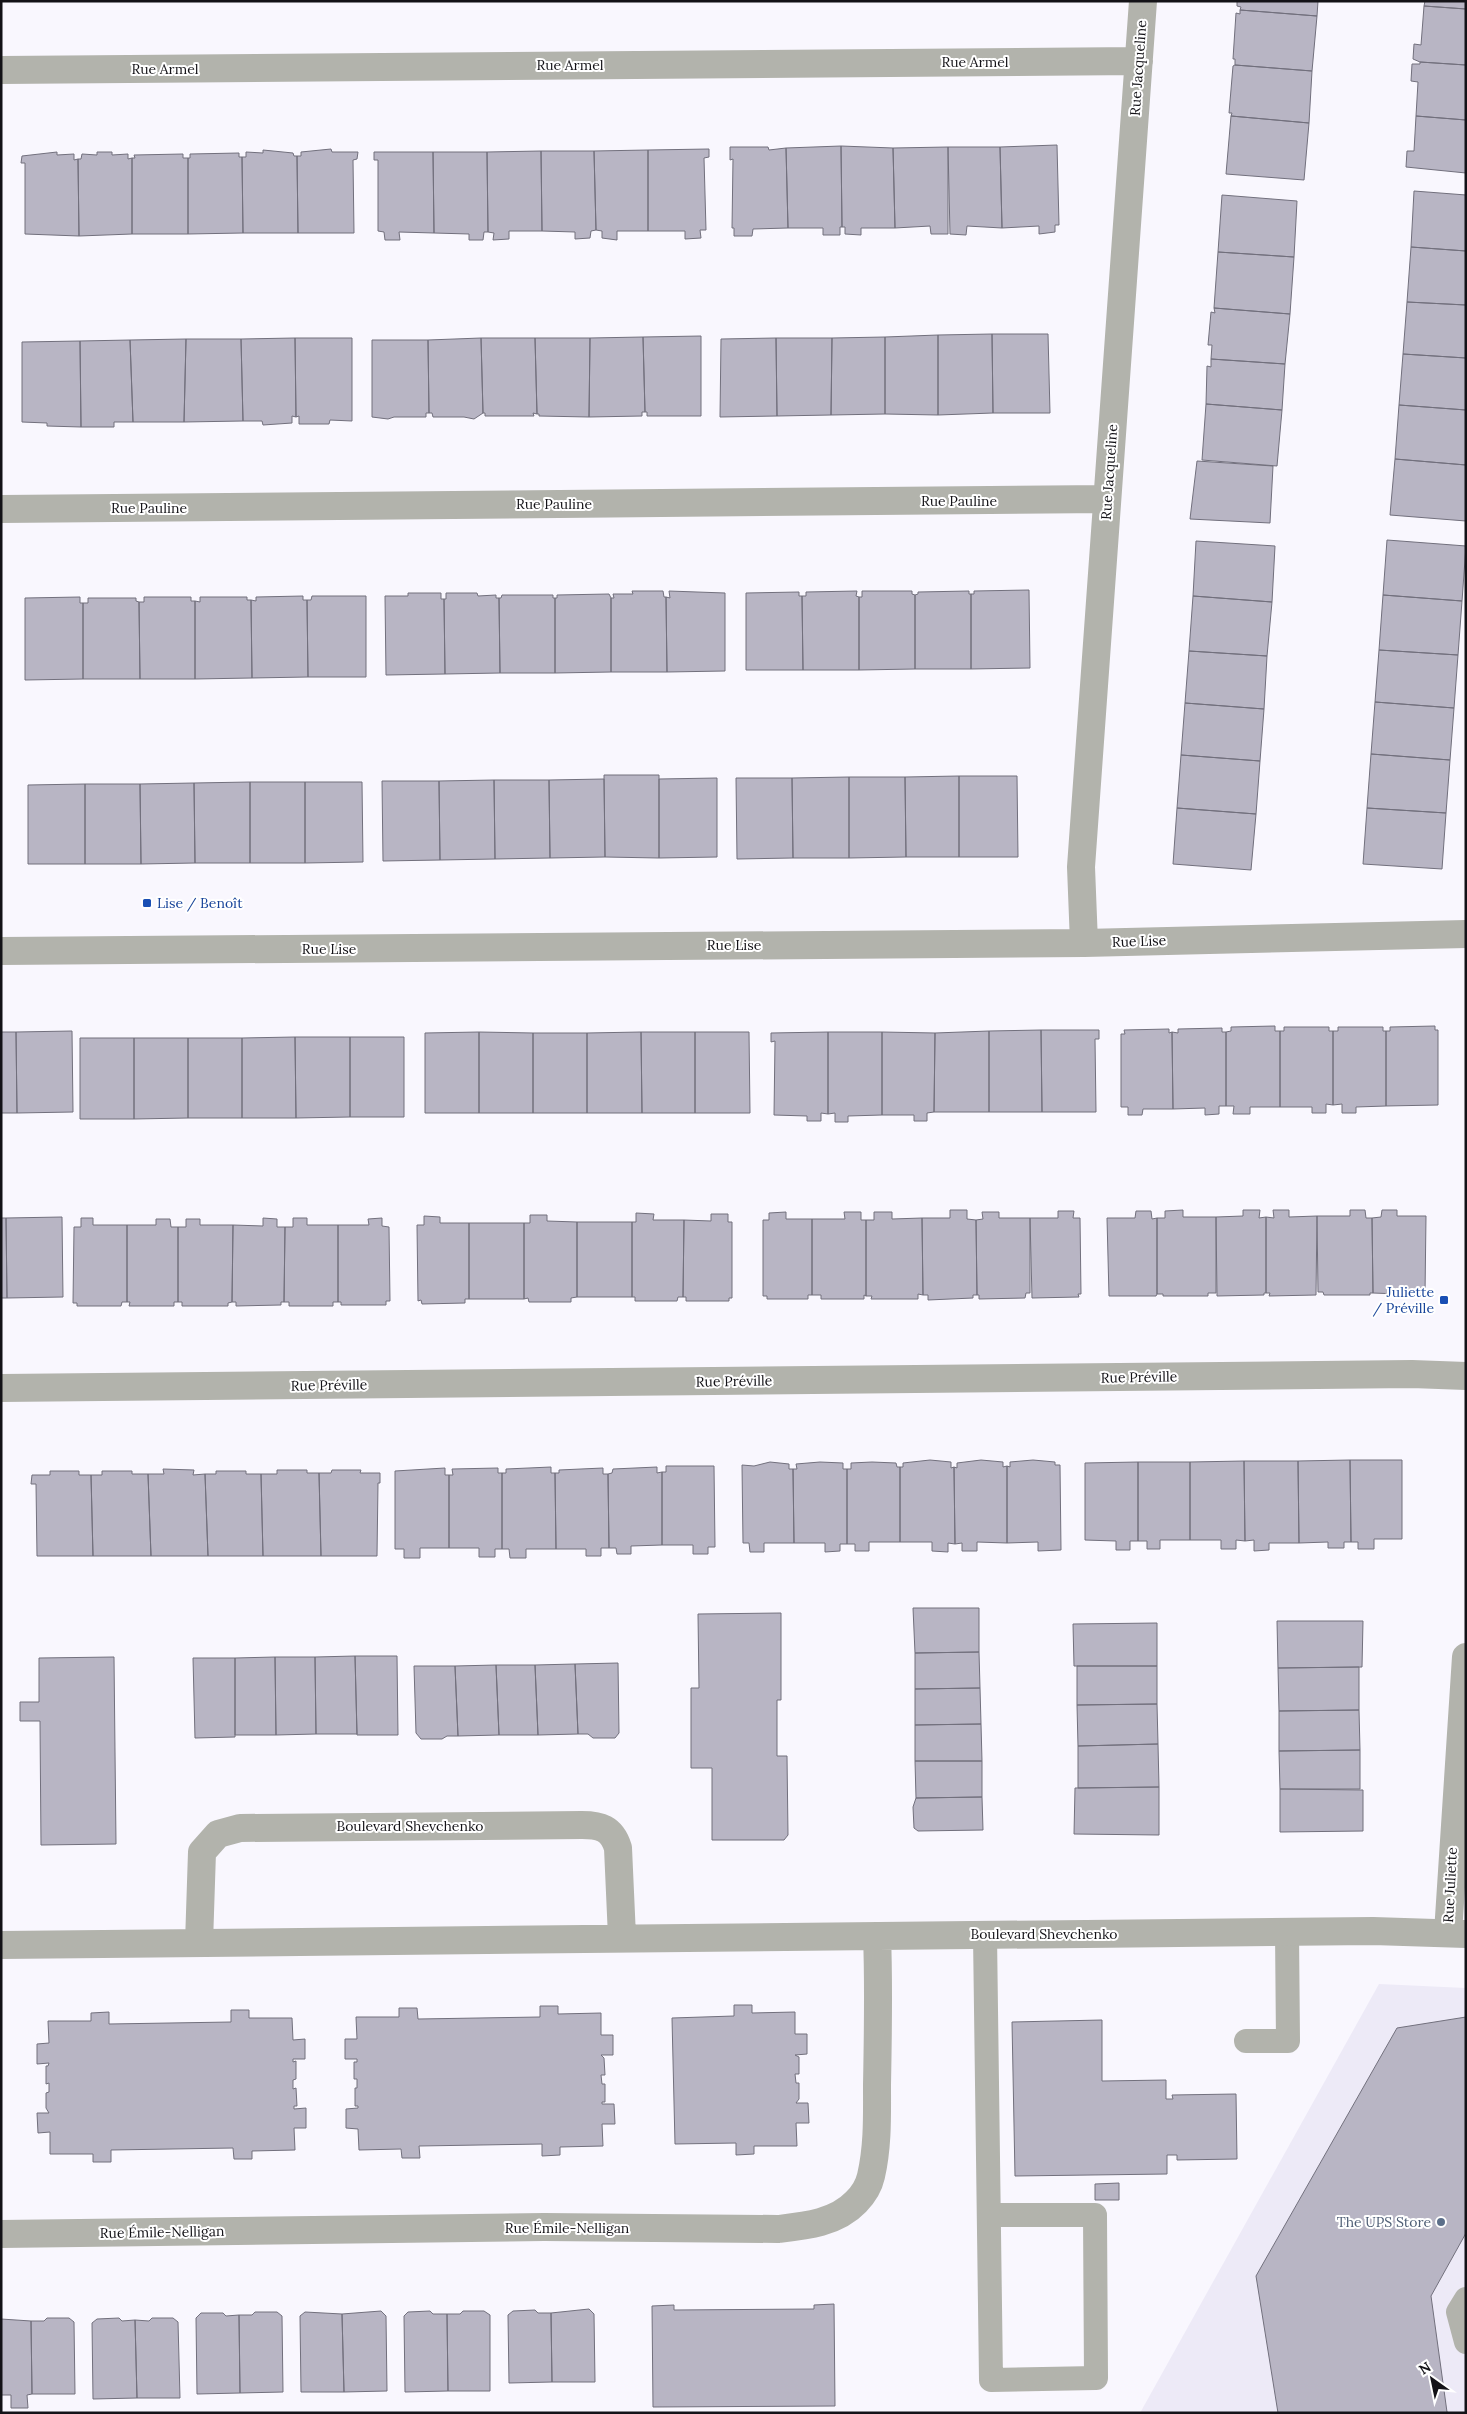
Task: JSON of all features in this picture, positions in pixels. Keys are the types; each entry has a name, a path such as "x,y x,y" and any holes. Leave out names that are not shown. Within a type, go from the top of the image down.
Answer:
{"street":[{"name":"Rue Jacqueline","path":"1084,943 1081,867 1143,1"},
{"name":"Rue Armel","path":"1,70 1139,61"},
{"name":"Rue Pauline","path":"1,509 1107,499"},
{"name":"Rue Lise","path":"1,951 1084,943 1466,934"},
{"name":"Rue Préville","path":"1,1388 1392,1374 1466,1376"},
{"name":"Rue Juliette","path":"1457,1934 1466,1657"},
{"name":"Boulevard Shevchenko","path":"199,1943 202,1852 218,1834 240,1828 582,1825 603,1827 615,1838 618,1848 622,1937"},
{"name":"Boulevard Shevchenko","path":"1,1944 1286,1932 1457,1934"},
{"name":"Rue Émile-Nelligan","path":"1,2234 544,2227 778,2229 801,2226 833,2218 846,2211 856,2202 871,2178 876,2125 879,2014 877,1936"}],"lane":[{"path":"1246,2041 1288,2041 1286,1932"},
{"path":"985,1935 988,2216 991,2380 1096,2378 1096,2215 988,2216"},
{"path":"1466,2299 1458,2312 1466,2342"}],"shaded area":[{"path":"1379,1984 1466,1988 1466,2413 1140,2413"}],"building":[{"path":"1237,1 1318,1 1317,16 1240,10 1241,7 1237,6"},
{"path":"1425,1 1466,1 1466,9 1424,6"},
{"path":"1424,6 1466,9 1466,65 1420,62 1413,59 1414,44 1421,45"},
{"path":"1240,10 1317,16 1312,71 1235,65 1235,59 1233,59 1236,13 1240,14"},
{"path":"1420,62 1466,65 1466,120 1416,116 1418,82 1411,81 1412,64 1420,64"},
{"path":"1233,66 1312,71 1309,123 1231,116 1232,113 1229,113"},
{"path":"1231,116 1309,123 1304,180 1226,174"},
{"path":"1416,116 1466,120 1466,173 1406,167 1407,151 1414,151"},
{"path":"1057,145 1059,225 1055,225 1055,232 1039,234 1039,226 1002,228 1000,147"},
{"path":"841,146 842,227 840,227 840,235 823,235 823,228 788,228 786,148"},
{"path":"841,146 893,148 895,228 861,228 861,235 845,234 845,227 842,227"},
{"path":"730,147 768,147 769,150 786,148 788,228 753,229 752,236 734,236 734,228 732,228 733,159 730,160"},
{"path":"948,147 948,234 931,234 930,226 895,228 893,148"},
{"path":"948,147 1000,147 1002,228 967,226 966,235 950,234"},
{"path":"331,149 332,152 358,152 357,159 353,160 354,233 298,233 297,156 301,156 301,152"},
{"path":"709,149 709,157 704,158 706,230 700,230 701,238 685,239 685,231 648,231 648,150"},
{"path":"263,150 293,153 294,156 297,156 298,233 243,233 242,157 246,157 246,152 263,153"},
{"path":"648,150 648,231 617,231 617,240 602,238 602,231 596,230 594,151"},
{"path":"541,151 542,231 509,231 509,239 493,240 494,233 488,232 487,152"},
{"path":"541,151 594,151 596,230 591,231 590,238 575,239 575,232 542,231"},
{"path":"57,152 57,155 74,154 74,160 78,159 79,236 25,234 25,163 21,163 22,156"},
{"path":"97,152 112,152 112,155 128,154 128,159 132,158 132,234 79,236 78,159 81,159 82,154 97,155"},
{"path":"374,152 433,152 434,233 399,232 400,240 385,240 384,232 378,231 378,160 374,160"},
{"path":"433,152 487,152 488,232 484,232 483,240 469,240 469,234 434,233"},
{"path":"239,153 239,157 242,157 243,233 188,234 188,158 190,158 190,154"},
{"path":"183,154 183,158 188,158 188,234 132,234 132,158 135,158 134,155"},
{"path":"1414,191 1466,195 1466,251 1411,247"},
{"path":"1222,195 1297,201 1294,257 1218,252"},
{"path":"1411,247 1466,251 1466,305 1407,302"},
{"path":"1218,252 1294,257 1290,314 1214,308"},
{"path":"1407,302 1466,305 1466,358 1403,354"},
{"path":"1214,308 1290,314 1285,364 1211,359 1212,345 1208,345 1211,312 1215,313"},
{"path":"992,334 993,413 938,415 938,335"},
{"path":"992,334 1048,334 1050,413 993,413"},
{"path":"938,335 938,415 885,414 885,337"},
{"path":"701,336 701,416 647,416 647,412 645,412 643,337"},
{"path":"643,337 645,412 642,412 642,416 589,417 590,338"},
{"path":"885,337 885,414 831,415 832,338"},
{"path":"295,338 296,417 292,416 292,423 263,425 262,421 243,421 241,339"},
{"path":"295,338 352,338 352,421 330,420 329,424 299,424 299,416 296,417"},
{"path":"481,338 483,413 474,419 464,417 433,417 432,413 429,413 428,340"},
{"path":"481,338 535,338 537,414 533,413 534,416 485,416 485,413 483,413"},
{"path":"535,338 590,338 589,417 539,416 537,414"},
{"path":"776,338 777,416 720,417 721,339"},
{"path":"776,338 832,338 831,415 777,416"},
{"path":"186,339 184,422 133,422 130,340"},
{"path":"186,339 241,339 243,421 184,422"},
{"path":"130,340 133,422 114,422 114,427 81,427 80,341"},
{"path":"372,340 428,340 429,413 426,413 426,417 394,417 388,419 372,417"},
{"path":"80,341 81,427 47,426 47,423 22,422 22,342"},
{"path":"1403,354 1466,358 1466,410 1399,405"},
{"path":"1211,359 1285,364 1282,410 1206,404 1207,366 1211,367"},
{"path":"1206,404 1282,410 1277,466 1202,460"},
{"path":"1399,405 1466,410 1466,465 1395,459"},
{"path":"1395,459 1466,465 1466,521 1390,515"},
{"path":"1197,461 1273,466 1270,523 1190,519"},
{"path":"1387,540 1466,546 1462,601 1383,595"},
{"path":"1196,541 1275,546 1272,602 1193,596"},
{"path":"1029,590 1030,668 971,669 971,594 974,594 974,591"},
{"path":"632,591 663,591 664,597 666,597 667,672 611,672 611,598 614,598 613,594 633,594"},
{"path":"669,591 725,593 725,671 667,672 666,597 670,598"},
{"path":"857,591 856,596 859,597 859,670 803,670 802,596 806,596 806,592"},
{"path":"862,591 912,591 912,594 915,595 915,669 859,670 859,597 862,597"},
{"path":"969,591 969,594 971,594 971,669 915,669 915,595 918,592"},
{"path":"799,592 799,596 802,596 803,670 746,670 746,593"},
{"path":"408,593 441,593 441,599 444,599 445,674 386,675 385,596 408,596"},
{"path":"446,593 477,593 478,596 496,595 496,598 499,598 500,673 445,674 444,599 446,599"},
{"path":"609,594 611,598 611,672 555,673 555,598 557,598 557,595"},
{"path":"502,595 553,595 553,598 555,598 555,673 500,673 499,598"},
{"path":"1383,595 1462,601 1458,655 1379,650"},
{"path":"303,596 303,600 307,600 308,677 252,678 251,600 256,601 256,597"},
{"path":"312,596 366,596 366,677 308,677 307,600 311,600"},
{"path":"1193,596 1272,602 1267,656 1189,651"},
{"path":"80,597 80,603 83,603 83,679 25,680 25,598"},
{"path":"144,597 191,597 191,601 195,601 195,679 140,679 139,602 144,602"},
{"path":"200,597 247,597 247,600 251,600 252,678 195,679 195,601 200,602"},
{"path":"88,598 136,598 136,601 139,602 140,679 83,679 83,603 88,603"},
{"path":"1379,650 1458,655 1454,708 1375,702"},
{"path":"1189,651 1267,656 1264,709 1185,703"},
{"path":"1375,702 1454,708 1450,760 1371,754"},
{"path":"1185,703 1264,709 1260,761 1181,755"},
{"path":"1371,754 1450,760 1446,813 1367,808"},
{"path":"1181,755 1260,761 1256,814 1177,808"},
{"path":"604,775 659,775 659,858 605,857"},
{"path":"959,776 959,857 906,857 905,777"},
{"path":"959,776 1017,776 1018,857 959,857"},
{"path":"849,777 849,858 793,858 792,778"},
{"path":"849,777 905,777 906,857 849,858"},
{"path":"717,778 717,857 659,858 659,779"},
{"path":"736,778 792,778 793,858 737,859"},
{"path":"604,779 605,857 550,858 549,780"},
{"path":"494,780 495,859 440,860 439,781"},
{"path":"494,780 549,780 550,858 495,859"},
{"path":"382,781 439,781 440,860 383,861"},
{"path":"250,782 250,863 195,863 194,783"},
{"path":"250,782 305,782 305,863 250,863"},
{"path":"305,782 362,782 363,862 305,863"},
{"path":"194,783 195,863 141,864 140,784"},
{"path":"85,784 85,864 28,864 28,785"},
{"path":"85,784 140,784 141,864 85,864"},
{"path":"1177,808 1256,814 1251,870 1173,864"},
{"path":"1367,808 1446,813 1442,869 1363,864"},
{"path":"1275,1026 1275,1031 1280,1031 1280,1107 1250,1107 1250,1114 1233,1114 1234,1106 1226,1106 1226,1032 1231,1031 1231,1027"},
{"path":"1435,1026 1435,1030 1438,1030 1438,1105 1386,1106 1386,1031 1390,1031 1390,1027"},
{"path":"1284,1027 1329,1027 1329,1031 1333,1031 1333,1105 1326,1104 1326,1113 1312,1113 1312,1107 1280,1107 1280,1031 1284,1031"},
{"path":"1338,1027 1383,1027 1383,1031 1386,1031 1386,1106 1356,1107 1356,1113 1342,1113 1342,1104 1333,1105 1333,1031 1338,1031"},
{"path":"1222,1028 1222,1032 1226,1032 1226,1106 1219,1106 1219,1114 1205,1115 1205,1108 1173,1109 1172,1032 1178,1033 1178,1029"},
{"path":"1169,1029 1169,1033 1172,1032 1173,1109 1143,1109 1142,1115 1128,1115 1128,1107 1121,1107 1121,1034 1125,1034 1124,1030"},
{"path":"1041,1030 1042,1112 989,1112 989,1031"},
{"path":"1041,1030 1099,1030 1099,1039 1095,1039 1096,1112 1042,1112"},
{"path":"72,1031 73,1112 17,1113 16,1032"},
{"path":"989,1031 989,1112 934,1112 935,1033"},
{"path":"1,1032 16,1032 17,1113 1,1113"},
{"path":"479,1032 479,1113 425,1113 425,1033"},
{"path":"479,1032 533,1033 533,1113 479,1113"},
{"path":"641,1032 642,1113 587,1113 587,1033"},
{"path":"641,1032 695,1032 695,1113 642,1113"},
{"path":"695,1032 749,1032 750,1113 695,1113"},
{"path":"828,1032 828,1114 821,1113 821,1121 807,1121 807,1116 774,1115 775,1041 771,1042 771,1033"},
{"path":"828,1032 882,1032 882,1115 848,1116 848,1122 835,1122 835,1113 828,1114"},
{"path":"882,1032 935,1033 934,1112 927,1113 927,1121 914,1121 914,1115 882,1115"},
{"path":"533,1033 587,1033 587,1113 533,1113"},
{"path":"295,1037 296,1118 242,1118 242,1038"},
{"path":"295,1037 350,1037 350,1117 296,1118"},
{"path":"350,1037 404,1037 404,1117 350,1117"},
{"path":"80,1038 134,1038 134,1119 80,1119"},
{"path":"134,1038 188,1038 188,1118 134,1119"},
{"path":"188,1038 242,1038 242,1118 188,1118"},
{"path":"950,1210 967,1210 967,1219 976,1220 977,1295 973,1295 973,1298 928,1300 928,1295 923,1295 922,1218 950,1218"},
{"path":"1183,1210 1183,1217 1216,1217 1216,1293 1208,1293 1208,1296 1163,1296 1163,1294 1157,1294 1157,1218 1165,1218 1165,1211"},
{"path":"1243,1210 1260,1210 1259,1218 1266,1217 1266,1293 1264,1295 1217,1296 1216,1217 1243,1216"},
{"path":"1273,1210 1289,1210 1289,1217 1317,1216 1316,1295 1269,1296 1270,1293 1266,1293 1266,1217 1274,1218"},
{"path":"1350,1210 1365,1210 1366,1218 1372,1218 1373,1293 1370,1293 1370,1295 1324,1295 1323,1292 1318,1292 1317,1216 1350,1216"},
{"path":"1382,1210 1397,1210 1397,1216 1426,1216 1425,1295 1373,1293 1372,1218 1381,1217"},
{"path":"1058,1211 1074,1211 1073,1218 1080,1218 1081,1294 1078,1294 1079,1297 1032,1298 1030,1218 1058,1218"},
{"path":"1136,1211 1151,1211 1152,1219 1157,1218 1157,1294 1156,1296 1109,1296 1107,1218 1135,1218"},
{"path":"786,1212 786,1219 812,1219 812,1295 808,1295 808,1299 767,1299 767,1296 763,1296 763,1220 769,1220 769,1213"},
{"path":"844,1212 861,1212 861,1220 866,1220 866,1296 864,1295 864,1299 821,1299 821,1295 812,1295 812,1219 845,1219"},
{"path":"874,1212 892,1212 892,1219 922,1218 923,1295 918,1294 918,1299 871,1299 872,1296 866,1296 866,1220 874,1220"},
{"path":"982,1212 999,1212 999,1218 1030,1218 1030,1293 1026,1293 1025,1298 979,1299 979,1295 977,1295 976,1220 983,1219"},
{"path":"636,1213 654,1214 653,1220 684,1220 683,1297 678,1297 677,1301 635,1301 635,1297 632,1297 632,1222 636,1222"},
{"path":"711,1214 728,1214 728,1222 732,1222 732,1298 729,1298 729,1301 686,1301 686,1297 683,1297 684,1220 711,1221"},
{"path":"530,1215 547,1215 547,1221 577,1222 577,1297 571,1298 571,1302 529,1302 528,1298 524,1299 524,1223 530,1223"},
{"path":"424,1216 440,1217 440,1223 469,1223 469,1299 465,1299 465,1303 422,1304 421,1300 418,1301 417,1225 424,1225"},
{"path":"62,1217 63,1297 7,1298 6,1218"},
{"path":"1,1218 6,1218 7,1298 1,1298"},
{"path":"81,1218 93,1218 93,1225 127,1225 127,1302 122,1302 121,1306 77,1306 77,1303 73,1303 74,1227 81,1227"},
{"path":"263,1218 277,1219 277,1227 285,1227 284,1302 281,1302 281,1305 236,1306 236,1302 232,1302 233,1225 263,1226"},
{"path":"293,1218 307,1218 307,1225 338,1225 338,1302 333,1302 333,1306 289,1306 289,1302 284,1302 285,1227 293,1227"},
{"path":"382,1218 382,1226 389,1227 390,1301 386,1301 386,1305 341,1305 341,1302 338,1302 338,1225 369,1225 368,1219"},
{"path":"156,1219 170,1219 171,1227 178,1227 178,1302 174,1302 174,1306 129,1306 130,1302 127,1302 127,1225 156,1225"},
{"path":"186,1219 200,1219 200,1225 233,1225 232,1302 228,1303 228,1306 182,1306 182,1302 178,1302 178,1227 186,1227"},
{"path":"577,1222 632,1222 632,1297 577,1297"},
{"path":"469,1223 524,1223 524,1299 469,1299"},
{"path":"930,1460 951,1462 951,1468 954,1467 955,1544 948,1543 948,1552 932,1551 932,1542 900,1542 900,1467 903,1467 903,1463"},
{"path":"981,1460 1003,1462 1003,1467 1007,1466 1007,1543 977,1542 977,1551 962,1551 962,1543 955,1544 954,1467 957,1468 957,1463"},
{"path":"1033,1460 1055,1462 1055,1465 1060,1465 1061,1550 1038,1551 1038,1542 1007,1543 1007,1466 1010,1467 1010,1462"},
{"path":"1350,1460 1402,1460 1402,1539 1374,1539 1374,1549 1358,1549 1358,1542 1351,1542"},
{"path":"1350,1460 1351,1542 1344,1542 1344,1548 1328,1548 1328,1542 1299,1543 1298,1461"},
{"path":"1244,1461 1298,1461 1299,1543 1269,1543 1269,1550 1254,1551 1254,1540 1245,1541"},
{"path":"1244,1461 1245,1541 1236,1540 1236,1549 1221,1549 1221,1540 1190,1540 1190,1462"},
{"path":"770,1462 789,1464 789,1469 793,1469 794,1543 764,1543 764,1552 750,1552 749,1543 743,1543 742,1465 754,1466"},
{"path":"1138,1462 1190,1462 1190,1540 1160,1540 1160,1549 1147,1549 1147,1541 1138,1541"},
{"path":"1138,1462 1138,1541 1130,1541 1130,1550 1116,1550 1116,1541 1085,1540 1085,1463"},
{"path":"843,1463 843,1469 847,1469 847,1544 840,1544 840,1551 825,1552 825,1543 794,1543 793,1469 797,1469 796,1464"},
{"path":"851,1463 896,1463 897,1467 900,1467 900,1542 869,1542 869,1551 855,1551 855,1544 847,1544 847,1469 851,1469"},
{"path":"666,1466 714,1466 715,1547 708,1547 708,1554 693,1554 693,1545 662,1545 662,1472 666,1472"},
{"path":"551,1467 551,1473 555,1473 556,1549 526,1549 526,1558 510,1558 509,1549 502,1549 502,1473 506,1473 506,1469"},
{"path":"657,1467 657,1473 662,1472 662,1545 631,1546 631,1554 617,1554 616,1548 609,1548 608,1474 612,1473 613,1469"},
{"path":"445,1468 445,1475 449,1475 449,1548 420,1548 420,1558 404,1558 404,1549 395,1549 395,1471"},
{"path":"498,1468 498,1473 502,1473 502,1549 495,1549 495,1557 479,1557 479,1548 449,1548 449,1475 453,1475 452,1469"},
{"path":"603,1468 603,1474 608,1474 609,1548 601,1548 601,1556 586,1556 586,1549 556,1549 555,1473 559,1473 559,1470"},
{"path":"163,1469 194,1470 193,1475 205,1474 208,1556 151,1556 148,1474 164,1474"},
{"path":"277,1470 307,1470 307,1473 319,1473 321,1556 263,1556 261,1474 277,1474"},
{"path":"332,1470 361,1470 360,1473 380,1473 380,1483 378,1483 377,1556 321,1556 319,1473 331,1473"},
{"path":"50,1471 79,1471 79,1475 91,1475 93,1556 37,1556 36,1484 31,1484 32,1475 50,1475"},
{"path":"102,1471 132,1471 132,1474 148,1474 151,1556 93,1556 91,1475 102,1475"},
{"path":"216,1471 246,1471 246,1474 261,1474 263,1556 208,1556 205,1474 216,1474"},
{"path":"913,1608 979,1608 979,1652 915,1653"},
{"path":"781,1613 781,1700 777,1700 777,1756 787,1756 788,1835 784,1840 712,1840 712,1768 691,1768 691,1688 699,1688 698,1614"},
{"path":"1277,1621 1363,1621 1362,1667 1278,1668"},
{"path":"1157,1623 1157,1666 1074,1666 1073,1624"},
{"path":"979,1652 980,1688 915,1689 915,1653"},
{"path":"355,1656 397,1656 398,1735 357,1735"},
{"path":"355,1656 357,1734 316,1734 315,1657"},
{"path":"114,1657 116,1844 41,1845 40,1721 20,1721 20,1702 39,1702 39,1658"},
{"path":"275,1657 315,1657 316,1734 276,1735"},
{"path":"275,1657 276,1735 235,1735 235,1658"},
{"path":"193,1658 235,1658 235,1737 195,1738"},
{"path":"618,1663 619,1733 615,1738 593,1738 588,1734 578,1734 575,1664"},
{"path":"575,1664 578,1734 538,1735 535,1665"},
{"path":"496,1665 499,1735 458,1736 455,1666"},
{"path":"496,1665 535,1665 538,1735 499,1735"},
{"path":"414,1666 455,1666 458,1736 447,1736 442,1739 421,1739 416,1733"},
{"path":"1077,1666 1157,1666 1157,1704 1077,1705"},
{"path":"1359,1667 1359,1710 1279,1711 1278,1668"},
{"path":"980,1688 981,1724 915,1725 915,1689"},
{"path":"1157,1704 1158,1744 1078,1746 1077,1705"},
{"path":"1359,1710 1360,1750 1279,1751 1279,1711"},
{"path":"981,1724 982,1761 915,1761 915,1725"},
{"path":"1158,1744 1159,1787 1078,1788 1078,1746"},
{"path":"1360,1750 1360,1789 1280,1789 1279,1751"},
{"path":"915,1761 982,1761 982,1797 916,1798"},
{"path":"1159,1787 1159,1835 1074,1834 1075,1788"},
{"path":"1280,1789 1363,1790 1363,1831 1280,1832"},
{"path":"982,1797 983,1830 918,1831 914,1828 913,1807 916,1798"},
{"path":"734,2005 752,2005 752,2013 795,2012 795,2034 807,2034 807,2054 795,2055 799,2057 799,2074 795,2074 796,2083 799,2083 799,2099 796,2103 808,2103 809,2123 796,2123 797,2146 754,2146 754,2154 736,2155 736,2143 675,2144 672,2018 734,2016"},
{"path":"540,2006 558,2006 558,2014 601,2013 601,2035 613,2035 613,2055 601,2055 604,2058 605,2075 601,2075 602,2084 605,2084 605,2102 602,2102 602,2104 614,2104 615,2124 602,2124 603,2146 560,2147 560,2155 542,2156 542,2144 419,2146 420,2158 402,2158 401,2149 359,2150 358,2129 346,2128 346,2109 358,2108 358,2106 355,2106 357,2079 354,2079 354,2062 357,2062 357,2059 345,2059 345,2039 357,2039 356,2017 399,2017 399,2008 417,2008 418,2019 540,2017"},
{"path":"231,2010 249,2010 249,2018 292,2018 293,2040 305,2039 305,2059 293,2059 293,2062 296,2061 296,2079 293,2080 293,2089 296,2088 297,2106 294,2106 294,2109 306,2108 306,2128 294,2128 295,2150 252,2151 252,2159 234,2159 233,2148 111,2150 111,2162 93,2162 93,2154 50,2154 50,2132 38,2133 37,2113 49,2113 46,2108 46,2093 49,2092 49,2083 46,2084 46,2066 49,2063 37,2064 37,2044 49,2043 48,2021 91,2021 91,2013 109,2012 109,2024 231,2022"},
{"path":"1466,2017 1466,2233 1431,2296 1447,2412 1449,2413 1278,2413 1256,2276 1397,2028"},
{"path":"1102,2020 1102,2081 1166,2080 1166,2099 1173,2099 1172,2095 1236,2094 1237,2159 1177,2160 1177,2155 1167,2155 1167,2174 1015,2176 1012,2022"},
{"path":"1119,2183 1119,2200 1095,2200 1095,2184"},
{"path":"834,2304 835,2406 653,2407 652,2306 674,2305 674,2310 814,2309 814,2305"},
{"path":"589,2309 594,2314 595,2382 552,2382 551,2313"},
{"path":"535,2310 538,2313 551,2313 552,2382 509,2383 508,2315 513,2311"},
{"path":"381,2311 386,2316 387,2391 344,2392 342,2314"},
{"path":"430,2311 433,2314 447,2314 448,2391 405,2392 404,2316 408,2312"},
{"path":"463,2311 484,2311 490,2315 490,2391 448,2391 447,2314 460,2314"},
{"path":"255,2312 277,2312 282,2316 283,2392 240,2393 239,2315 252,2315"},
{"path":"305,2312 342,2314 344,2392 301,2392 300,2316"},
{"path":"201,2313 223,2313 226,2316 239,2315 240,2393 197,2394 196,2318"},
{"path":"47,2318 69,2318 74,2322 75,2394 32,2394 31,2321 44,2321"},
{"path":"119,2318 122,2321 135,2320 137,2398 93,2399 92,2323 97,2319"},
{"path":"152,2318 173,2318 178,2322 180,2398 137,2398 135,2320 149,2321"},
{"path":"1,2319 31,2321 32,2394 27,2395 28,2408 11,2408 11,2395 1,2395"}],"place":[{"name":"Lise / Benoît","path":"147,903"},
{"name":"Juliette / Préville","path":"1444,1300"},
{"name":"The UPS Store","path":"1441,2222"}]}
